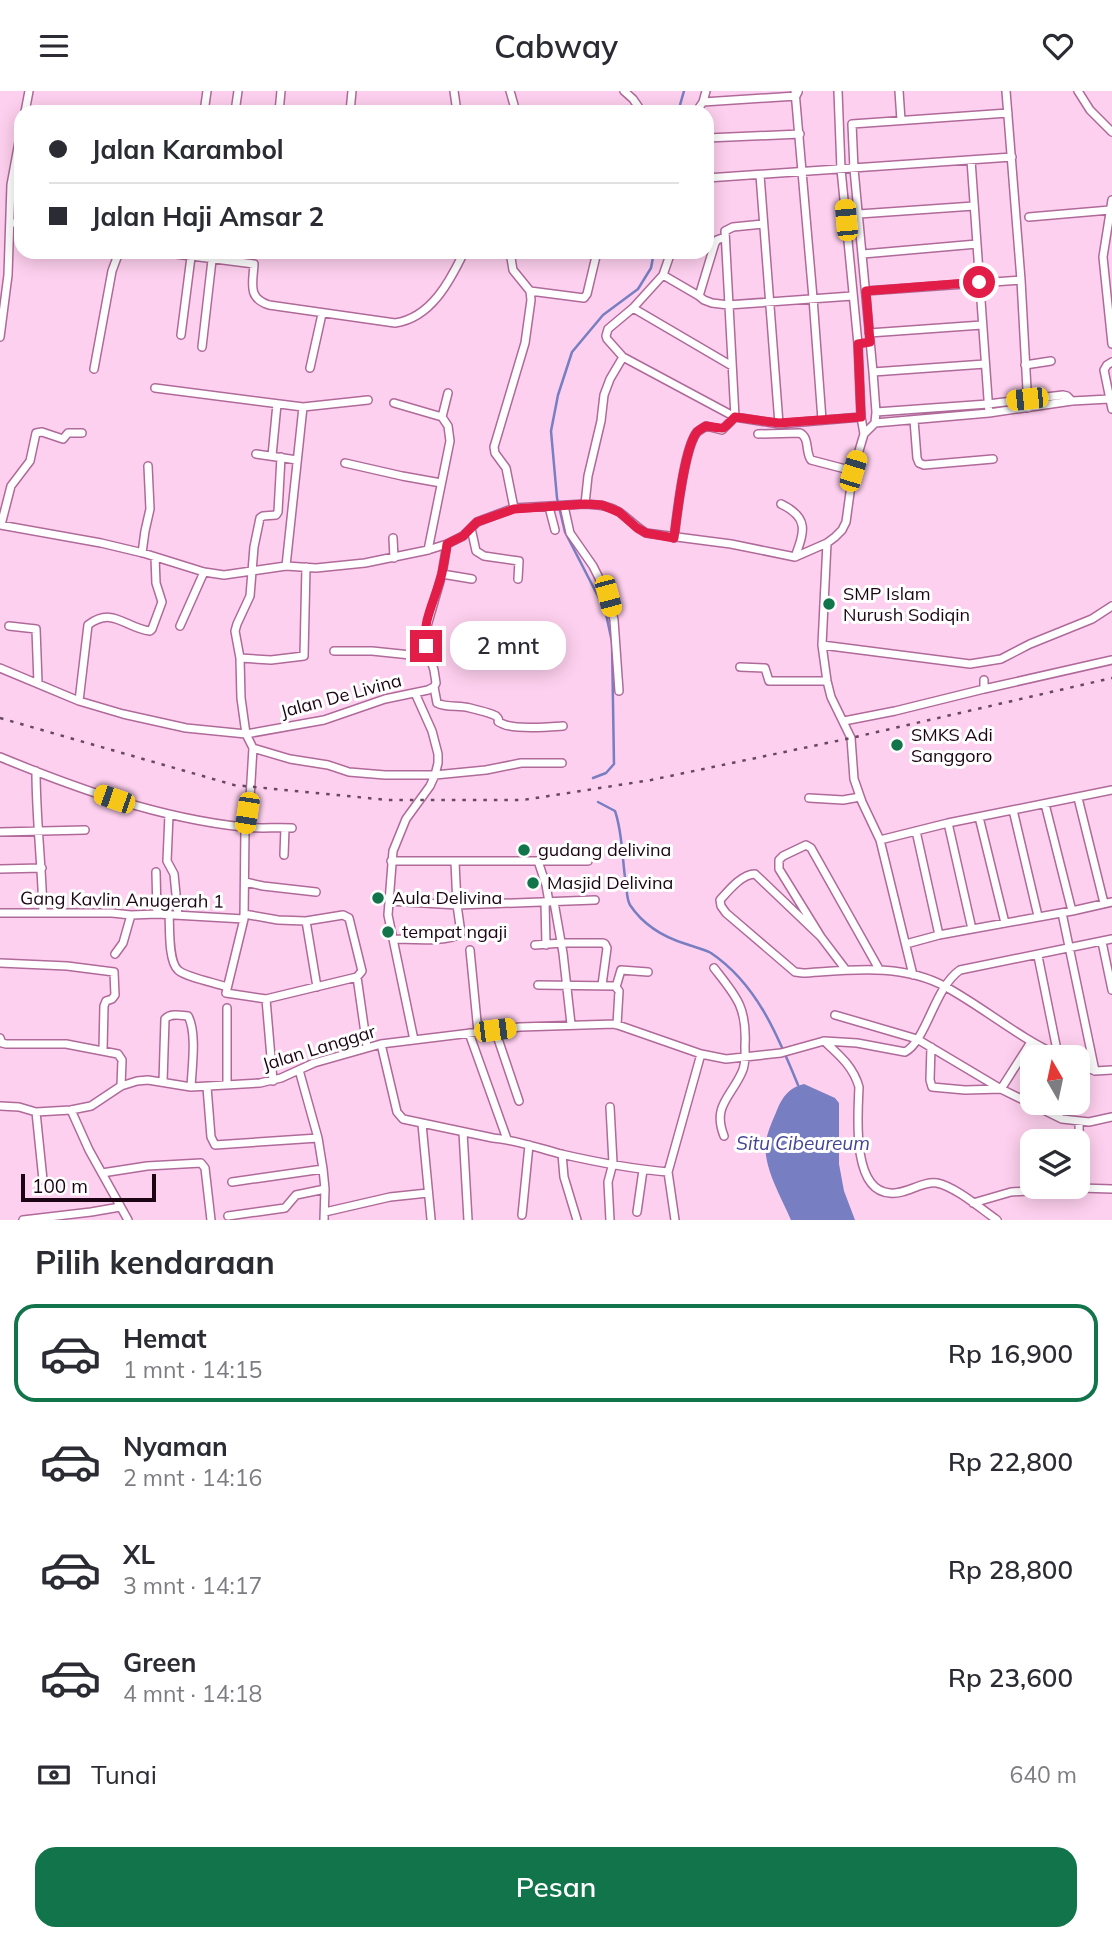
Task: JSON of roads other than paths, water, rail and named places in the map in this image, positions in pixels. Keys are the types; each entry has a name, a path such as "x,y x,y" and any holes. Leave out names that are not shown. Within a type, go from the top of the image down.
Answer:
{"street":[{"path":"624,91 637,105"},
{"path":"700,105 706,91"},
{"path":"82,433 68,433 63,439 36,433 30,461 11,486 1,525 89,541 224,575 286,566 365,563 394,558 447,544 463,536 477,522 514,509 585,504 602,505 619,512 646,533 674,538 731,544 795,557 827,543 842,530 846,522 853,471 864,433 852,296 848,169 838,91"},
{"path":"899,91 901,120"},
{"path":"1006,91 1028,404"},
{"path":"1078,91 1090,110 1112,132"},
{"path":"703,101 796,93 822,421"},
{"path":"864,433 874,423 876,412 859,214 848,169 852,124 1008,113"},
{"path":"714,138 800,134"},
{"path":"714,178 1012,157"},
{"path":"971,160 989,408"},
{"path":"0,337 8,275 10,227 6,202 14,167"},
{"path":"760,175 779,423"},
{"path":"1112,201 1103,257 1112,344"},
{"path":"859,214 974,206"},
{"path":"1029,217 1110,210"},
{"path":"674,538 681,486 696,433 706,426 726,428 735,417 725,231 733,227 764,224"},
{"path":"0,230 14,226"},
{"path":"714,246 717,240 725,237"},
{"path":"863,254 977,244"},
{"path":"94,369 116,259"},
{"path":"181,335 191,259"},
{"path":"205,259 254,264"},
{"path":"254,259 254,294 258,301 269,306 348,315 388,323 401,322 435,300 449,283 461,259"},
{"path":"511,259 513,270 530,291 530,312 525,343 494,447 495,453 506,468 514,509"},
{"path":"530,291 584,298 595,259"},
{"path":"669,259 663,275 633,308 606,332 607,339 623,357 735,417 779,423 861,417"},
{"path":"699,296 710,259"},
{"path":"202,347 212,260"},
{"path":"663,275 704,300 729,305 852,296"},
{"path":"866,291 1021,280"},
{"path":"633,308 732,366"},
{"path":"310,368 322,314"},
{"path":"869,333 982,325"},
{"path":"858,344 870,342"},
{"path":"585,504 604,395 623,357"},
{"path":"1025,365 1051,361"},
{"path":"1112,362 1104,370 1112,409"},
{"path":"873,372 985,364"},
{"path":"155,388 303,407 368,400"},
{"path":"442,417 449,393"},
{"path":"874,423 1028,404 1063,395 1072,401 1109,399"},
{"path":"394,403 442,417 448,426 450,441 428,550"},
{"path":"272,456 277,404"},
{"path":"286,566 303,407"},
{"path":"876,412 989,408"},
{"path":"914,420 919,463 924,465 993,460"},
{"path":"758,434 800,433 804,435 811,460 853,471"},
{"path":"256,454 297,458"},
{"path":"281,457 278,512 276,515 260,518 249,603 235,631 240,658 241,698 246,734 253,748 245,828 244,916 226,993 266,999 357,977 367,1047"},
{"path":"345,463 441,482"},
{"path":"142,553 150,509 148,466"},
{"path":"781,504 797,515 803,528 795,557"},
{"path":"555,530 557,506"},
{"path":"557,506 608,596 614,619 618,691"},
{"path":"471,528 476,551 484,556 519,561 518,579"},
{"path":"393,538 394,558"},
{"path":"827,543 822,645 827,681 831,697 851,738 854,779 880,840 913,975"},
{"path":"447,544 442,574 425,633 435,677 437,702 494,715 504,725 521,728 563,726"},
{"path":"79,701 88,625 99,618 111,617 146,631 152,629 162,602 156,583 155,557"},
{"path":"240,658 271,660 304,656 306,567"},
{"path":"180,626 204,572"},
{"path":"442,574 472,579"},
{"path":"822,645 970,664 981,663 1001,659 1030,644 1075,627 1112,607"},
{"path":"9,626 36,629 38,683"},
{"path":"334,651 389,652 430,657"},
{"path":"844,721 1112,660"},
{"path":"740,667 765,669 769,681 827,681"},
{"name":"Jalan De Livina","path":"0,668 79,701 123,715 186,728 246,734 324,720 385,699 415,692 432,731 438,754 435,775"},
{"path":"984,680 985,689"},
{"path":"415,692 434,687"},
{"path":"253,748 280,757 328,765 349,772 385,775 435,775 521,763 562,763"},
{"path":"0,757 169,815 245,828 288,828 284,855"},
{"path":"36,771 43,913"},
{"path":"414,1040 389,924 391,861 406,819 435,775"},
{"path":"880,840 948,823 1112,791"},
{"path":"809,798 843,800 860,797"},
{"path":"906,944 939,935 1108,903 1078,797"},
{"path":"1045,804 1072,911"},
{"path":"1013,810 1038,916"},
{"path":"169,815 167,861 174,874 178,915"},
{"path":"979,817 1005,923"},
{"path":"948,823 972,929"},
{"path":"0,832 85,830"},
{"path":"916,831 939,935"},
{"path":"846,970 821,937 779,869 779,860 783,856 806,845 811,848 879,969"},
{"path":"391,861 588,861"},
{"path":"538,861 562,943 571,1024"},
{"path":"393,939 447,939 458,936 461,928 454,862"},
{"path":"0,869 42,868"},
{"path":"156,872 157,914"},
{"path":"821,937 755,874 744,877 720,901 726,913 795,972 866,968 913,975 945,986 1037,1045"},
{"path":"245,882 316,891"},
{"path":"389,901 457,905 595,900"},
{"path":"546,945 549,902"},
{"name":"Gang Kavlin Anugerah 1","path":"0,913 244,916 306,921 343,915 349,918 362,971 357,977"},
{"path":"1062,913 1095,1071"},
{"path":"115,954 123,943 131,915"},
{"path":"169,915 173,964 184,974 227,986"},
{"path":"306,921 317,987"},
{"path":"917,1039 945,986 960,970 1112,939"},
{"path":"1102,942 1112,990"},
{"path":"535,946 562,943 606,944 602,985"},
{"path":"470,950 473,1032 507,1139"},
{"path":"1038,956 1058,1045"},
{"path":"0,963 67,966 114,972 115,995 104,1006 103,1050"},
{"path":"714,968 738,1000 746,1025 742,1072 721,1111 720,1124 724,1136"},
{"path":"617,1025 619,991 616,987 621,970 648,972"},
{"path":"538,985 616,987"},
{"path":"266,999 273,1081"},
{"path":"227,1008 227,1086"},
{"path":"163,1082 164,1019 173,1015 188,1016 193,1040 191,1087"},
{"path":"835,1015 917,1039 1001,1089 1062,1119 1079,1122 1112,1117"},
{"name":"Jalan Langgar","path":"0,1106 19,1107 36,1112 71,1110 91,1106 121,1086 136,1081 207,1087 273,1081 322,1061 381,1044 473,1032 571,1024 617,1025 701,1054 726,1059 781,1053 824,1041 857,1043 900,1053 910,1050 917,1039"},
{"path":"495,1030 519,1101"},
{"path":"0,1038 2,1043 6,1044 65,1044 118,1053 122,1060 121,1086"},
{"path":"824,1041 848,1064 859,1087 859,1149 863,1168 871,1183 889,1194 926,1184 942,1184 997,1220"},
{"path":"1001,1089 1031,1042"},
{"path":"381,1044 397,1112 403,1119 507,1139 562,1154 643,1170 668,1172"},
{"path":"931,1047 932,1087 1001,1089"},
{"path":"675,1220 668,1172 701,1054"},
{"path":"1090,1069 1112,1070"},
{"path":"299,1070 318,1138 325,1189 325,1216 390,1197 428,1193"},
{"path":"207,1087 211,1137 215,1145 318,1138"},
{"path":"610,1107 613,1163 608,1182 610,1220"},
{"path":"71,1110 89,1150 128,1220"},
{"path":"36,1112 43,1180"},
{"path":"1079,1122 1079,1129"},
{"path":"422,1124 431,1219"},
{"path":"463,1132 468,1220"},
{"path":"522,1215 529,1145"},
{"path":"562,1154 564,1177 577,1220"},
{"path":"102,1173 147,1166 201,1163 205,1168 211,1220"},
{"path":"232,1182 323,1169"},
{"path":"637,1212 643,1170"},
{"path":"1090,1188 1112,1189"},
{"path":"228,1216 285,1208 296,1195 325,1189"},
{"path":"973,1203 1020,1191"},
{"path":"23,1220 120,1207"}],"water":[{"name":"Situ Cibeureum","path":"804,1084 835,1098 839,1103 839,1164 844,1191 855,1220 791,1220 774,1182 767,1161 768,1133 784,1097 795,1087"}],"waterway":[{"path":"680,105 684,91"},
{"path":"593,778 606,773 614,764 612,642 602,604 565,532 557,498 551,431 558,395 572,352 603,315 638,289 651,268 653,259"},
{"path":"598,802 615,811 620,829 630,905 641,919 655,930 711,953 741,980 774,1030 798,1085"}],"railway":[{"path":"0,718 234,785 388,800 523,800 651,780 851,738 1112,678"}],"place":[{"name":"SMP Islam Nurush Sodiqin","path":"829,604"},
{"name":"SMKS Adi Sanggoro","path":"897,745"},
{"name":"gudang delivina","path":"524,850"},
{"name":"Masjid Delivina","path":"533,883"},
{"name":"Aula Delivina","path":"378,898"},
{"name":"tempat ngaji","path":"388,932"}]}
